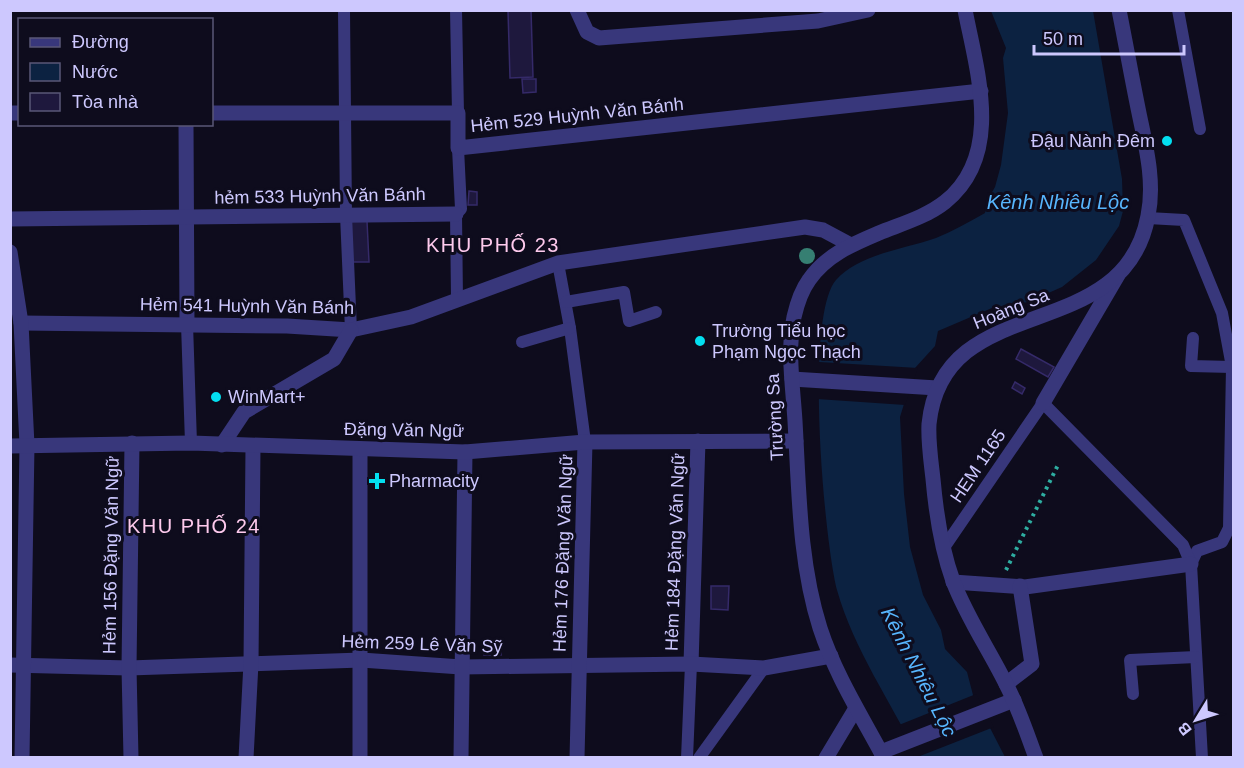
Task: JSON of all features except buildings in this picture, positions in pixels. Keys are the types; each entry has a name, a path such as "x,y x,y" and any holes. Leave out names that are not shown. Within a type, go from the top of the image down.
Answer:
{"street":[{"path":"577,10 587,32 599,38 868,10"},
{"name":"Trường Sa","path":"883,755 856,708 831,656 812,598 805,561 792,379 794,318 805,286 824,262 851,244 927,213 959,189 971,169 979,146 982,118 981,91 965,10"},
{"name":"Hoàng Sa","path":"1036,758 1014,700 953,582 943,549 933,485 929,427 937,388 945,372 957,358 984,338 1069,307 1102,288 1119,273 1136,248 1148,218 1151,192 1149,165 1119,10"},
{"name":"Hẻm 529 Huỳnh Văn Bánh","path":"213,113 458,113 459,148 981,91"},
{"path":"186,126 187,324"},
{"name":"hẻm 533 Huỳnh Văn Bánh","path":"10,219 456,214"},
{"name":"Hẻm 541 Huỳnh Văn Bánh","path":"16,323 287,326 351,330 411,317 558,263 805,227 823,230 851,244"},
{"path":"10,252 27,446 18,665 22,758"},
{"path":"1043,403 1119,273"},
{"path":"222,445 244,412 334,359 351,330"},
{"path":"792,379 937,388"},
{"name":"Hẻm 184 Đặng Văn Ngữ","path":"691,664 698,441"},
{"name":"Đặng Văn Ngữ","path":"10,446 191,443 253,447 465,452 585,442 796,441"},
{"name":"Hẻm 176 Đặng Văn Ngữ","path":"577,758 585,442"},
{"name":"Hẻm 156 Đặng Văn Ngữ","path":"131,758 129,668 132,443"},
{"path":"246,758 251,663 253,447"},
{"path":"360,449 360,758"},
{"path":"461,758 465,452"},
{"path":"953,582 1020,586 1191,564"},
{"path":"1006,684 1032,664 1020,586"},
{"name":"Hẻm 259 Lê Văn Sỹ","path":"18,665 129,668 361,660 461,667 691,664 764,668 831,656"},
{"path":"883,755 906,742 1014,700"},
{"path":"826,758 856,708"}],"lane":[{"path":"344,10 346,215 351,330"},
{"path":"456,10 458,113"},
{"path":"1178,10 1200,129"},
{"path":"457,299 456,214 461,209 459,148"},
{"path":"1148,218 1184,220 1222,313 1232,367 1229,528 1222,542 1197,551 1191,564"},
{"path":"558,263 570,328 585,442"},
{"path":"566,302 624,292 628,321 656,312"},
{"path":"187,324 191,443"},
{"path":"522,342 570,328"},
{"path":"1193,338 1191,366 1232,367"},
{"path":"1043,403 1183,545 1191,564 1202,758"},
{"name":"HEM 1165","path":"943,549 1043,403"},
{"path":"1133,694 1130,660 1196,657"},
{"path":"687,758 691,664"},
{"path":"699,758 764,668"}],"path":[{"path":"1000,584 1021,536 1059,463"}],"water":[{"name":"Kênh Nhiêu Lộc","path":"991,11 1093,11 1122,179 1123,211 1119,226 1096,260 1062,287 1028,302 992,308 938,331 935,346 915,368 900,417 904,494 910,547 923,595 941,630 945,649 967,672 973,695 1005,757 918,757 863,655 837,590 823,479 819,381 821,337 826,302 836,280 846,271 883,253 936,238 985,213 987,201 995,187 1001,165 1008,113 1003,58 1006,48"}],"pier":[{"path":"817,362 918,368 905,405 817,399"},
{"path":"976,694 994,727 915,758 899,725"}],"place":[{"name":"Đậu Nành Đêm","path":"1167,141"},
{"name":"Trường Tiểu học Phạm Ngọc Thạch","path":"700,341"},
{"name":"WinMart+","path":"216,397"},
{"name":"Pharmacity","path":"377,481"}],"district":[{"name":"KHU PHỐ 23","path":"493,245"},
{"name":"KHU PHỐ 24","path":"194,526"}]}
